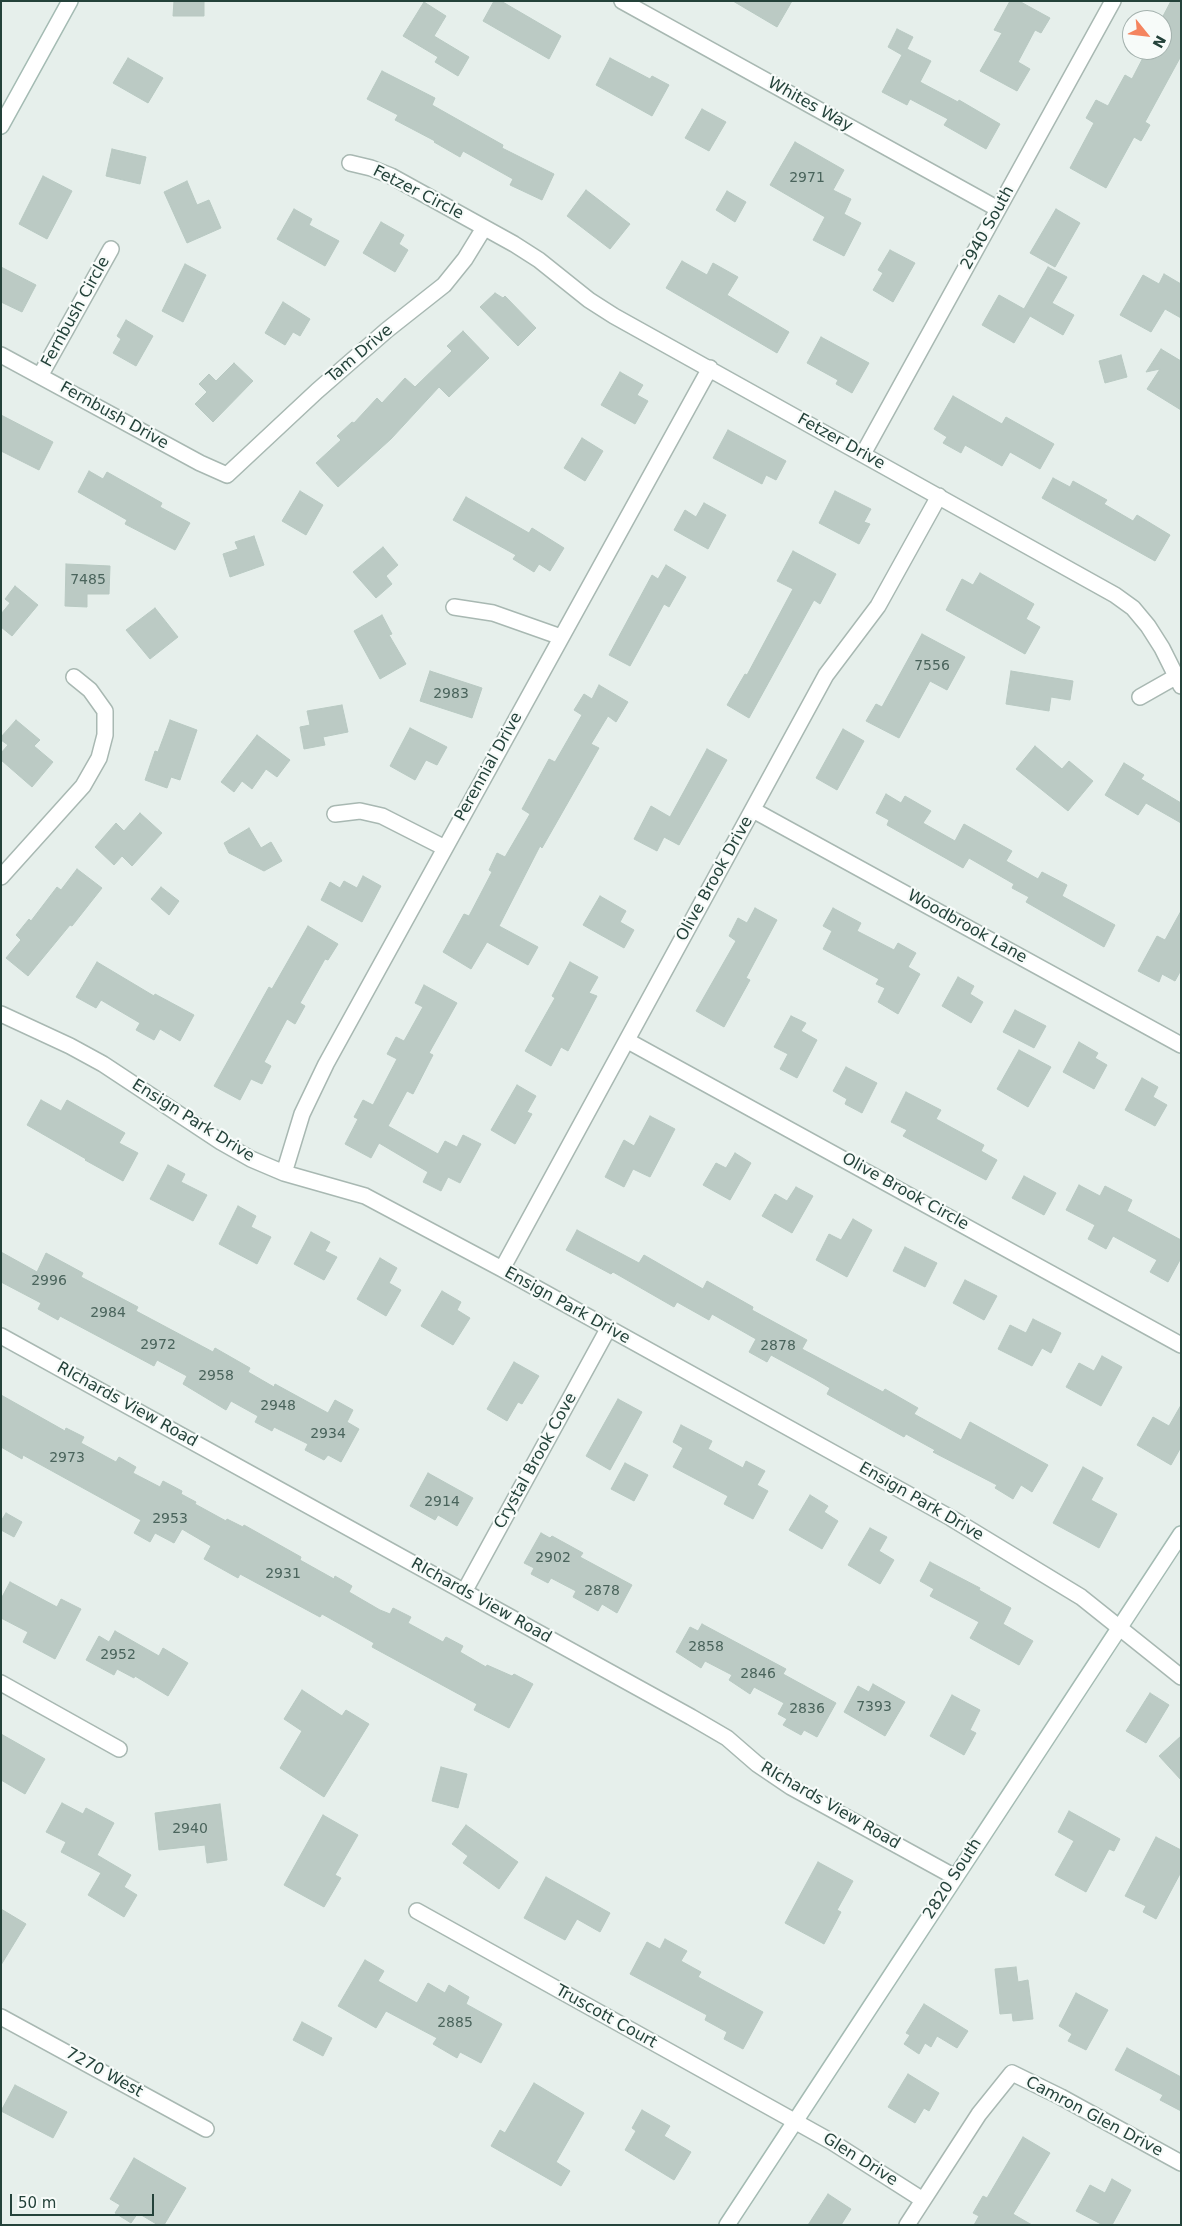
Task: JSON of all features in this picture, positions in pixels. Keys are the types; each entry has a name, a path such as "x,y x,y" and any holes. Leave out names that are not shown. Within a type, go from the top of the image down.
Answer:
{"street":[{"path":"1,126 70,1"},
{"name":"Whites Way","path":"622,1 998,209"},
{"name":"2940 South","path":"863,454 1113,1"},
{"name":"Fetzer Circle","path":"350,163 371,168 391,176 484,228"},
{"name":"Fetzer Drive","path":"484,228 539,260 589,300 614,316 1089,579 1134,608 1162,648 1179,681 1140,697"},
{"name":"Tam Drive","path":"227,475 317,391 387,330 444,285 465,259 484,228"},
{"name":"Fernbush Circle","path":"40,376 111,248"},
{"name":"Fernbush Drive","path":"1,355 200,463 227,475"},
{"name":"Perennial Drive","path":"284,1172 302,1114 326,1064 710,368"},
{"name":"Olive Brook Drive","path":"502,1269 826,675 878,606 939,496"},
{"path":"454,607 493,613 561,637"},
{"path":"1,876 83,786 99,758 105,735 105,711 90,690 74,677"},
{"name":"Woodbrook Lane","path":"753,810 1181,1045"},
{"path":"335,814 360,811 382,816 445,848"},
{"name":"Ensign Park Drive","path":"1,1014 70,1046 148,1092 221,1142 251,1160 284,1172 365,1196 502,1269 951,1518 1081,1597 1181,1678"},
{"name":"Olive Brook Circle","path":"628,1041 1181,1345"},
{"name":"Crystal Brook Cove","path":"464,1592 608,1329"},
{"name":"RIchards View Road","path":"1,1336 691,1717 727,1738 757,1764 791,1787 955,1877"},
{"name":"2820 South","path":"728,2225 1181,1534"},
{"path":"1,1684 119,1748"},
{"name":"Truscott Court","path":"417,1912 796,2122"},
{"name":"7270 West","path":"1,2017 206,2129"},
{"name":"Camron Glen Drive","path":"923,2200 979,2114 1012,2074 1061,2097 1181,2163"},
{"name":"Glen Drive","path":"796,2122 832,2142 923,2200"},
{"path":"906,2225 923,2200"}],"building":[{"path":"174,1 204,1 204,16 173,16"},
{"path":"494,1 501,1 561,36 549,59 483,21"},
{"path":"733,1 792,1 777,27"},
{"path":"1010,1 1019,1 1050,18 1041,33 1035,30 1018,62 1030,69 1017,91 980,71 1002,33 994,30"},
{"path":"1171,1 1181,1 1181,56 1145,122 1150,125 1141,141 1134,137 1106,188 1070,168 1094,123 1086,118 1096,100 1108,106 1125,75 1132,79 1142,60 1172,60 1172,10 1166,10"},
{"path":"424,2 446,16 434,36 469,57 458,76 435,62 438,57 403,36"},
{"path":"897,29 913,37 907,49 931,61 920,82 958,102 959,100 1000,124 986,149 944,125 948,119 910,99 907,105 882,92 902,55 888,47"},
{"path":"128,58 163,78 148,103 113,83"},
{"path":"610,58 650,79 652,76 669,85 652,116 596,85"},
{"path":"382,71 435,98 432,105 503,145 502,148 554,174 542,200 510,185 513,179 463,151 460,157 435,141 395,120 398,115 367,99"},
{"path":"702,109 726,122 709,151 685,138"},
{"path":"795,142 844,170 833,190 851,199 844,214 861,223 844,256 813,240 825,217 770,185"},
{"path":"112,149 146,157 140,184 106,176"},
{"path":"43,176 72,191 47,239 19,224"},
{"path":"187,181 197,205 209,200 221,228 187,243 164,192"},
{"path":"586,190 630,224 610,249 567,216"},
{"path":"727,191 746,202 735,222 716,210"},
{"path":"294,209 312,219 309,225 339,241 325,266 277,239"},
{"path":"1056,209 1080,223 1055,267 1030,253"},
{"path":"381,222 404,235 399,244 408,250 395,272 363,253"},
{"path":"890,250 915,263 893,302 873,290 883,273 878,270"},
{"path":"682,261 707,275 713,263 738,277 727,295 789,332 777,353 666,288"},
{"path":"185,264 206,275 183,322 162,311"},
{"path":"1,267 36,285 22,312 1,302"},
{"path":"1048,267 1067,277 1052,303 1074,315 1063,335 1030,316 1014,343 982,325 999,295 1024,309"},
{"path":"1164,274 1181,284 1181,318 1165,309 1151,332 1120,315 1143,275 1159,284"},
{"path":"495,293 503,298 505,296 536,328 518,346 480,307"},
{"path":"283,302 310,319 300,336 293,332 285,345 265,333"},
{"path":"126,320 153,336 136,366 113,353 121,339 117,336"},
{"path":"463,331 489,358 449,397 439,387 391,439 338,487 316,463 341,440 337,436 352,422 354,423 377,398 382,403 405,378 415,387 452,351 447,346"},
{"path":"821,337 869,363 852,393 836,384 838,380 807,363"},
{"path":"1161,349 1181,361 1181,410 1147,389 1160,369 1146,372"},
{"path":"1121,355 1127,377 1105,383 1099,361"},
{"path":"234,363 253,381 213,422 195,404 207,392 199,384 209,374 216,381"},
{"path":"620,372 643,385 637,395 648,401 635,424 601,405"},
{"path":"953,396 1002,424 1006,417 1054,444 1040,469 1010,452 1002,466 965,445 961,453 943,443 947,437 934,429"},
{"path":"1,415 53,442 39,470 1,451"},
{"path":"728,430 786,461 776,480 766,475 762,484 713,458"},
{"path":"582,438 603,451 585,481 564,468"},
{"path":"89,471 103,479 107,472 162,503 160,507 190,523 175,550 125,524 127,520 78,492"},
{"path":"1053,478 1070,487 1073,481 1107,500 1104,504 1133,521 1137,515 1170,535 1155,561 1042,498"},
{"path":"300,491 323,505 306,535 282,521"},
{"path":"835,491 871,509 864,522 870,524 859,544 819,523"},
{"path":"466,497 529,533 532,528 564,548 550,571 539,564 534,572 513,559 516,555 453,520"},
{"path":"704,503 726,515 708,549 674,530 685,510 696,517"},
{"path":"254,536 264,565 230,577 223,554 238,549 235,542"},
{"path":"383,547 398,565 386,576 392,584 376,598 353,572"},
{"path":"793,551 836,574 820,604 814,600 749,718 727,705 745,674 747,675 793,589 777,581"},
{"path":"66,564 110,566 109,594 87,594 87,607 65,606"},
{"path":"666,565 686,577 669,607 664,604 630,666 609,655 652,575 658,579"},
{"path":"980,573 1034,604 1026,619 1040,627 1025,654 946,610 962,579 973,585"},
{"path":"15,586 38,605 12,636 1,627 1,614 10,603 5,599"},
{"path":"155,608 178,637 150,659 126,630"},
{"path":"382,615 392,634 389,635 406,664 380,679 354,631"},
{"path":"922,634 965,657 947,690 930,681 899,738 866,721 876,704 882,707"},
{"path":"430,671 482,688 472,718 420,701"},
{"path":"1011,671 1073,681 1070,700 1051,697 1049,711 1006,704"},
{"path":"599,685 628,702 616,722 608,716 591,744 599,748 542,848 540,846 499,926 538,947 528,965 487,942 471,969 443,952 464,914 469,916 492,872 489,870 497,853 505,857 530,814 522,809 549,759 555,762 582,715 574,710 584,694 592,699"},
{"path":"342,705 348,732 323,737 325,745 304,749 300,727 310,725 307,711"},
{"path":"16,720 40,740 34,746 53,762 32,787 1,760 1,753 8,745 1,740 1,737"},
{"path":"170,720 197,730 180,780 171,777 167,788 145,780 155,751 158,752"},
{"path":"410,728 447,747 437,765 426,760 415,780 390,766"},
{"path":"843,729 864,741 837,790 816,778"},
{"path":"257,735 290,760 277,777 266,769 252,789 242,781 234,792 221,782"},
{"path":"1035,746 1062,769 1069,761 1093,781 1068,811 1016,769"},
{"path":"707,749 727,760 679,845 664,837 657,851 634,839 651,806 670,817"},
{"path":"1124,763 1144,775 1141,779 1181,803 1181,823 1146,803 1138,815 1105,795"},
{"path":"886,794 901,803 905,796 931,811 923,823 955,841 964,824 1012,851 1006,861 1038,879 1042,872 1067,885 1062,896 1115,925 1104,947 1026,902 1029,897 1012,888 1014,884 969,858 963,868 887,825 889,820 876,813"},
{"path":"140,813 162,833 132,866 122,856 114,865 95,847 116,823 124,831"},
{"path":"249,828 261,848 271,842 282,861 264,871 229,853 224,843"},
{"path":"77,869 102,888 28,976 6,958 21,940 16,935 29,919 31,921 57,887 61,890"},
{"path":"363,876 381,886 362,922 321,900 330,882 340,888 344,881 357,888"},
{"path":"161,887 179,901 169,915 151,899"},
{"path":"600,896 626,911 620,922 634,930 624,948 583,925"},
{"path":"755,908 777,920 746,978 750,980 724,1027 696,1011 736,941 729,936 738,918 747,923"},
{"path":"833,908 861,923 857,931 894,950 898,943 916,953 908,967 920,974 898,1014 878,1002 885,988 876,984 879,979 823,949 832,931 823,926"},
{"path":"1181,911 1181,970 1175,981 1162,974 1159,982 1138,971 1157,936 1165,940"},
{"path":"308,926 338,944 328,960 325,959 300,1003 305,1006 295,1024 287,1019 264,1062 271,1066 262,1084 251,1079 240,1100 214,1086 269,987 272,989"},
{"path":"97,962 154,996 155,994 194,1015 180,1041 160,1029 154,1040 136,1030 140,1023 101,1000 96,1008 76,997"},
{"path":"570,962 598,977 589,993 597,996 568,1051 561,1047 551,1066 525,1051 555,998 552,996"},
{"path":"958,977 974,986 970,994 983,1002 971,1023 942,1006"},
{"path":"424,985 457,1003 429,1053 433,1055 413,1094 407,1091 388,1126 438,1154 445,1141 457,1147 463,1135 481,1144 460,1183 448,1177 441,1191 423,1182 428,1172 379,1143 371,1158 345,1144 358,1119 354,1117 363,1100 373,1105 397,1059 387,1054 396,1037 404,1041 423,1007 415,1003"},
{"path":"1015,1010 1046,1026 1034,1048 1003,1032"},
{"path":"791,1016 806,1023 801,1031 817,1040 797,1078 780,1069 788,1054 774,1047"},
{"path":"1079,1042 1098,1053 1095,1058 1107,1065 1094,1089 1063,1072"},
{"path":"1019,1050 1051,1067 1028,1107 997,1089"},
{"path":"846,1067 877,1083 862,1113 845,1104 847,1099 833,1091"},
{"path":"1142,1078 1158,1087 1153,1097 1167,1105 1155,1126 1125,1110"},
{"path":"517,1085 536,1096 527,1112 532,1114 515,1144 491,1130"},
{"path":"906,1092 941,1110 936,1119 984,1145 981,1151 997,1160 986,1180 903,1136 907,1130 891,1122"},
{"path":"41,1100 61,1111 67,1100 125,1133 119,1143 138,1153 123,1181 27,1125"},
{"path":"650,1116 675,1129 650,1177 633,1169 624,1187 605,1177 624,1140 634,1146"},
{"path":"735,1153 751,1163 730,1200 703,1185 716,1163 726,1168"},
{"path":"168,1165 185,1174 181,1182 207,1195 193,1221 150,1199"},
{"path":"1024,1176 1056,1193 1044,1215 1012,1198"},
{"path":"1079,1185 1100,1196 1105,1186 1132,1200 1127,1211 1181,1240 1181,1258 1168,1282 1150,1272 1157,1260 1113,1236 1106,1249 1088,1239 1095,1225 1066,1210"},
{"path":"796,1187 813,1196 792,1233 762,1216 775,1194 787,1201"},
{"path":"238,1206 256,1216 251,1227 271,1237 257,1264 219,1244"},
{"path":"853,1219 872,1230 847,1277 816,1260 829,1234 841,1240"},
{"path":"577,1230 639,1263 644,1255 703,1289 707,1281 753,1307 752,1310 807,1340 802,1349 883,1392 885,1389 918,1408 914,1414 961,1440 970,1422 1048,1465 1032,1492 1021,1485 1013,1499 995,1488 997,1485 933,1452 935,1450 906,1434 904,1437 827,1394 830,1388 815,1379 771,1355 767,1362 749,1352 756,1339 712,1314 709,1320 677,1302 674,1307 613,1272 611,1274 566,1250"},
{"path":"311,1232 330,1242 325,1251 337,1257 324,1280 294,1264"},
{"path":"905,1247 937,1263 925,1287 893,1271"},
{"path":"1,1252 37,1272 46,1253 83,1273 81,1277 138,1307 136,1311 213,1352 215,1348 250,1368 248,1372 274,1387 275,1384 328,1413 335,1400 353,1410 347,1422 359,1429 341,1462 328,1455 324,1460 305,1450 308,1444 274,1427 272,1431 255,1422 258,1416 231,1401 226,1410 183,1384 187,1376 157,1360 154,1366 60,1316 58,1320 38,1309 41,1303 1,1282"},
{"path":"380,1258 397,1268 389,1283 401,1290 386,1316 357,1299"},
{"path":"965,1280 997,1296 984,1320 953,1303"},
{"path":"442,1291 461,1302 457,1310 470,1318 453,1345 421,1326"},
{"path":"1033,1319 1061,1333 1051,1353 1042,1348 1032,1366 998,1349 1010,1325 1026,1333"},
{"path":"1102,1356 1122,1367 1101,1406 1066,1387 1079,1363 1094,1371"},
{"path":"514,1362 539,1376 522,1404 518,1402 507,1421 487,1409"},
{"path":"1,1395 65,1431 66,1428 84,1437 81,1443 116,1462 119,1457 136,1467 133,1473 160,1487 163,1481 182,1491 181,1494 196,1502 195,1504 226,1521 227,1519 243,1527 244,1525 301,1557 300,1560 334,1579 335,1576 352,1586 349,1592 380,1610 390,1614 393,1608 411,1617 408,1623 443,1642 446,1637 463,1646 460,1652 486,1667 487,1665 512,1676 514,1674 533,1684 509,1728 474,1710 477,1704 372,1647 374,1643 322,1614 320,1617 240,1574 238,1578 204,1559 211,1546 182,1529 174,1543 155,1533 150,1542 134,1533 141,1520 23,1455 22,1459 1,1447"},
{"path":"618,1399 642,1412 610,1470 586,1456"},
{"path":"1181,1405 1181,1447 1171,1465 1137,1445 1153,1417 1169,1426"},
{"path":"681,1425 712,1441 708,1449 743,1468 746,1461 765,1471 757,1485 768,1491 753,1519 724,1504 728,1496 673,1467 683,1448 673,1442"},
{"path":"625,1463 648,1475 634,1501 611,1489"},
{"path":"1083,1467 1103,1478 1091,1500 1117,1514 1099,1548 1053,1523"},
{"path":"428,1473 473,1498 457,1526 438,1515 435,1520 410,1506"},
{"path":"810,1495 828,1506 824,1512 838,1521 822,1549 789,1530"},
{"path":"6,1513 22,1522 14,1537 1,1530 1,1521"},
{"path":"870,1528 887,1537 879,1551 894,1560 880,1584 848,1565"},
{"path":"541,1533 550,1538 552,1536 583,1553 580,1557 632,1585 617,1613 602,1604 598,1611 573,1597 576,1591 551,1578 548,1583 531,1574 534,1568 524,1563"},
{"path":"930,1562 980,1588 979,1590 1011,1608 1003,1624 1033,1641 1019,1665 970,1638 979,1622 930,1596 934,1589 920,1581"},
{"path":"10,1582 57,1607 61,1599 81,1609 55,1659 23,1642 28,1632 1,1618 1,1599"},
{"path":"702,1624 786,1669 783,1674 836,1703 817,1737 804,1730 801,1735 783,1725 787,1719 778,1714 784,1703 754,1687 750,1694 729,1680 732,1675 705,1661 701,1668 676,1652 690,1627 698,1631"},
{"path":"115,1631 159,1656 163,1648 188,1663 168,1696 135,1676 134,1678 117,1669 114,1675 86,1660 99,1636 109,1642"},
{"path":"873,1684 905,1702 885,1736 844,1712 858,1686 869,1692"},
{"path":"302,1690 342,1716 346,1710 369,1724 324,1797 280,1768 302,1731 284,1719"},
{"path":"1150,1693 1169,1705 1146,1743 1126,1731"},
{"path":"952,1695 980,1710 970,1730 976,1733 964,1755 930,1736"},
{"path":"1,1734 45,1759 25,1794 1,1780"},
{"path":"1181,1736 1181,1780 1159,1756"},
{"path":"441,1767 467,1774 458,1808 432,1801"},
{"path":"62,1803 83,1814 86,1808 114,1823 97,1855 131,1875 124,1887 137,1895 124,1917 88,1895 101,1873 61,1852 66,1842 46,1832"},
{"path":"220,1804 227,1860 207,1863 205,1845 159,1850 155,1813"},
{"path":"1069,1811 1120,1839 1114,1851 1109,1849 1086,1892 1055,1875 1074,1841 1058,1832"},
{"path":"323,1815 358,1835 335,1875 341,1878 324,1907 284,1885"},
{"path":"466,1825 518,1862 499,1889 463,1863 468,1856 452,1844"},
{"path":"1156,1837 1181,1850 1181,1872 1156,1919 1143,1912 1146,1906 1125,1896"},
{"path":"818,1862 853,1881 837,1910 841,1912 824,1944 785,1923"},
{"path":"546,1877 610,1913 600,1932 577,1919 565,1940 524,1918"},
{"path":"1,1909 26,1924 1,1965"},
{"path":"665,1939 687,1951 681,1961 701,1972 698,1977 763,2012 743,2049 724,2039 727,2032 705,2020 707,2015 630,1974 647,1942 660,1949"},
{"path":"365,1960 384,1971 378,1981 417,2003 428,1983 445,1993 449,1985 469,1997 466,2004 502,2024 481,2063 460,2052 457,2058 433,2044 437,2038 386,2011 376,2028 338,2006"},
{"path":"1016,1967 1018,1982 1028,1980 1033,2019 1013,2021 1012,2013 1000,2014 995,1969"},
{"path":"1076,1993 1108,2010 1086,2050 1068,2041 1072,2034 1059,2026"},
{"path":"924,2004 968,2031 957,2048 937,2036 931,2047 925,2043 919,2054 904,2044 910,2035 906,2033"},
{"path":"302,2022 332,2038 323,2056 293,2040"},
{"path":"1127,2048 1181,2077 1181,2111 1160,2100 1163,2095 1115,2070"},
{"path":"908,2074 939,2093 929,2111 924,2108 915,2123 888,2107"},
{"path":"534,2083 584,2113 556,2162 570,2171 561,2186 491,2146 500,2130 505,2133"},
{"path":"15,2085 67,2112 53,2138 1,2111"},
{"path":"642,2110 670,2126 664,2136 691,2152 674,2180 625,2150 636,2131 632,2128"},
{"path":"1023,2137 1050,2153 1013,2214 1032,2225 974,2225 979,2216 973,2213 983,2196 987,2198"},
{"path":"134,2158 186,2188 164,2225 158,2225 138,2213 131,2223 115,2213 120,2205 110,2199"},
{"path":"1112,2179 1131,2190 1112,2225 1103,2225 1076,2211 1090,2185 1105,2193"},
{"path":"828,2194 851,2209 841,2225 808,2225"}]}
